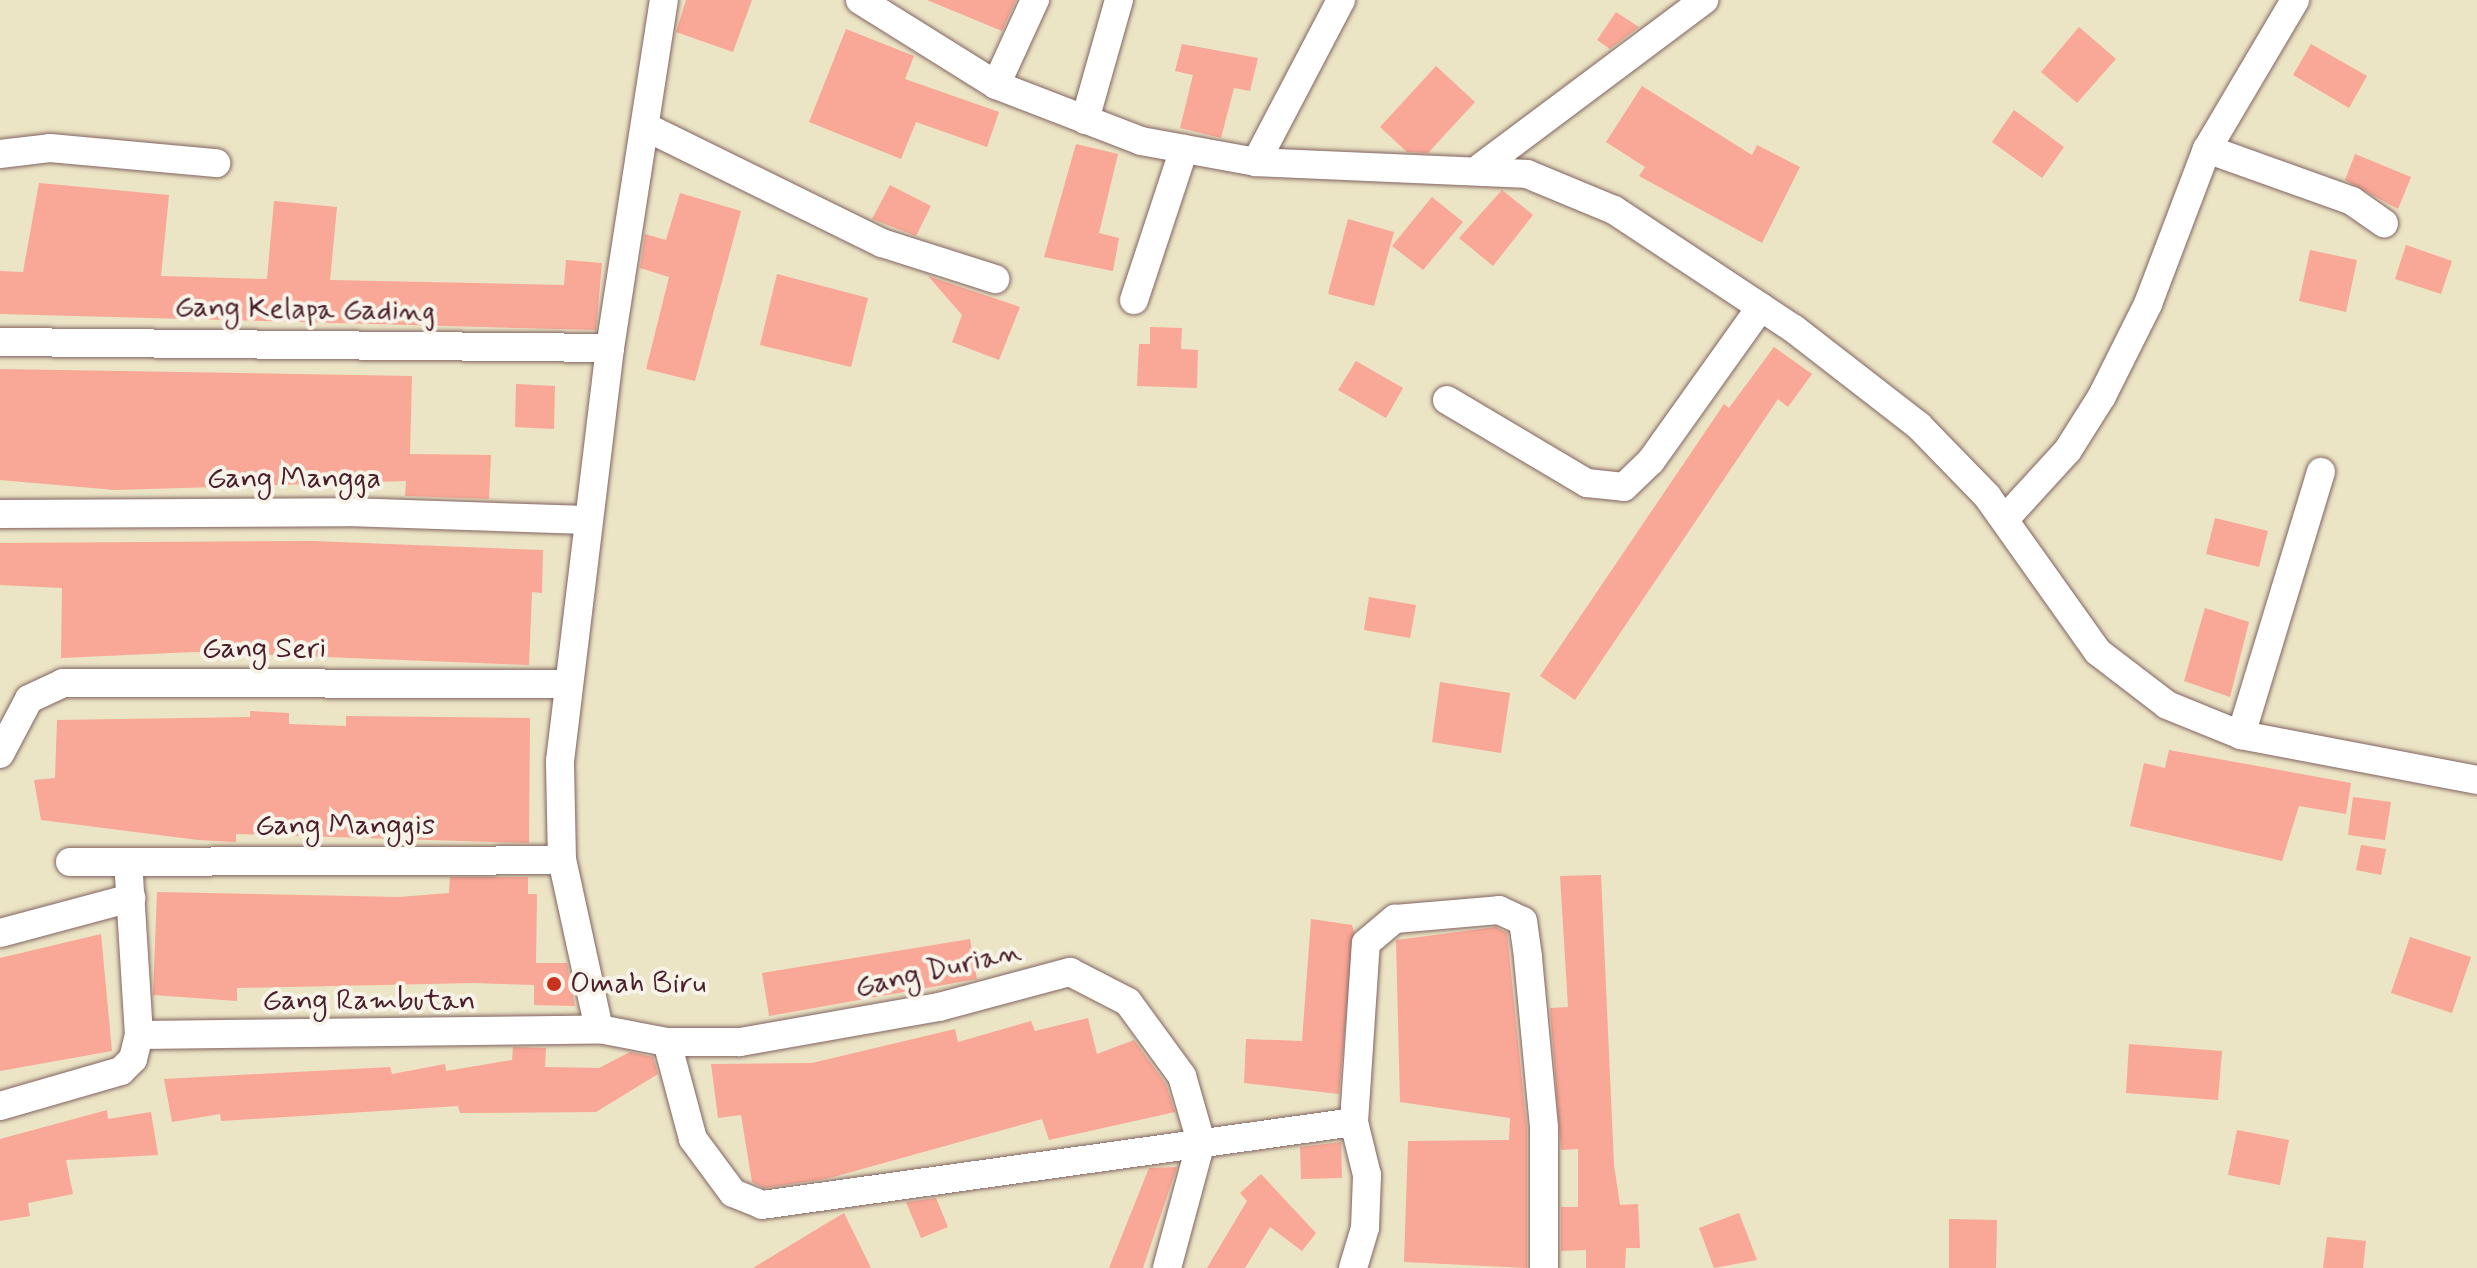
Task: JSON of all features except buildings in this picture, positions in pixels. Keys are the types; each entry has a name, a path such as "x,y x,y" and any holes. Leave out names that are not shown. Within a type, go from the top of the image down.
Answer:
{"street":[{"path":"599,1029 594,982 562,860 565,684 610,348 648,128 664,0"},
{"path":"860,0 996,85 1085,120 1184,149 1256,162 1481,167 1527,174 1614,210 1761,307 1919,426 2005,519 2098,652 2167,705 2241,735 2477,780"},
{"path":"996,85 1035,0"},
{"path":"1085,120 1119,0"},
{"path":"1256,162 1341,0"},
{"path":"1481,167 1704,0"},
{"path":"2005,519 2068,450 2102,396 2148,304 2207,149 2295,0"},
{"path":"648,128 882,243 995,279"},
{"path":"0,154 50,148 216,163"},
{"path":"1134,300 1184,149"},
{"path":"2207,149 2352,201 2384,223"},
{"path":"1447,400 1587,483 1624,487 1651,461 1761,307"},
{"name":"Gang Kelapa Gading","path":"0,342 610,348"},
{"path":"2241,735 2321,472"},
{"name":"Gang Mangga","path":"0,514 347,512 587,520"},
{"name":"Gang Seri","path":"0,754 29,699 63,683 565,684"},
{"name":"Gang Manggis","path":"70,862 562,860"},
{"path":"0,1106 121,1071 139,1035 128,862"},
{"path":"0,933 131,898"},
{"path":"1353,1268 1365,1228 1367,1175 1354,1122 1360,967 1374,929 1395,919 1499,910 1523,921 1544,1128 1544,1268"},
{"name":"Gang Durian","path":"599,1029 667,1042 793,1037 1070,972 1128,1002 1182,1076 1201,1142"},
{"name":"Gang Rambutan","path":"139,1035 599,1029"},
{"path":"667,1042 693,1139 733,1193 762,1205 1354,1122"},
{"path":"1167,1268 1201,1142"}],"place":[{"name":"Omah Biru","path":"554,984"}]}
